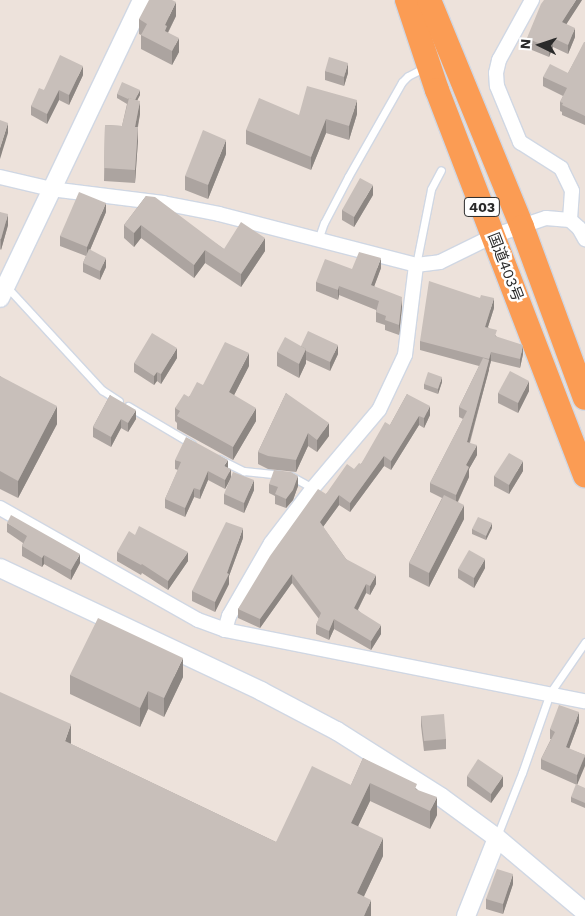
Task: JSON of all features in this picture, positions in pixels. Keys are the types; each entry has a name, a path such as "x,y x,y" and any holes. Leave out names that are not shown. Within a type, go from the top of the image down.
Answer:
{"highway":[{"name":"国道403号","path":"407,0 429,66 585,476"},
{"name":"国道403号","path":"429,0 522,227 585,398"}],"street":[{"path":"3,292 142,0"},
{"path":"532,0 499,60 496,86 520,142 561,168 572,190 570,220"},
{"path":"0,177 52,189 163,203 220,214 416,265 440,262 493,236 546,218 570,220 579,228 585,239"},
{"path":"225,630 229,616 272,543 313,488 379,410 404,355 416,265"},
{"path":"0,508 198,620 225,630 585,700"},
{"path":"0,568 261,691 337,731 441,798 497,838 585,912"},
{"path":"466,916 497,838"}],"lane":[{"path":"318,240 344,185 402,82 408,76 429,66"},
{"path":"416,265 431,189 441,170"},
{"path":"3,292 102,390 202,450"},
{"path":"211,455 244,470 292,477 313,488"},
{"path":"497,838 550,694 585,642"}],"building":[{"path":"149,0 172,0 176,2 165,25 167,26 165,31 179,38 172,51 141,35 147,24 139,19"},
{"path":"544,0 576,0 562,22 575,28 568,45 553,38 549,48 527,38"},
{"path":"584,42 585,116 562,105 563,103 560,102 567,88 543,77 550,64 568,73"},
{"path":"60,55 83,66 69,95 59,90 47,114 31,106 39,88 44,90"},
{"path":"329,57 348,63 344,77 325,71"},
{"path":"122,82 140,90 135,100 117,94"},
{"path":"307,86 357,100 349,126 326,119 311,157 246,130 259,98 299,115"},
{"path":"129,98 140,101 135,127 138,127 135,170 104,168 105,125 122,126"},
{"path":"0,120 8,123 0,148"},
{"path":"203,130 226,140 208,185 185,176"},
{"path":"360,178 373,185 354,217 342,210"},
{"path":"79,192 106,203 87,247 60,236"},
{"path":"146,196 155,197 224,249 241,222 265,238 241,274 205,250 194,265 141,225 134,233 124,225"},
{"path":"0,212 8,214 1,239 0,239"},
{"path":"89,249 106,258 100,271 83,263"},
{"path":"359,252 381,258 371,285 402,297 399,325 385,320 386,316 376,312 379,301 339,286 338,290 316,282 325,259 352,269"},
{"path":"429,281 480,298 481,295 494,298 485,327 497,330 495,336 523,345 520,359 491,352 489,359 420,341"},
{"path":"308,331 338,345 330,362 306,351 301,346"},
{"path":"152,333 177,348 161,374 157,372 154,376 134,363"},
{"path":"285,337 306,349 299,364 277,352"},
{"path":"225,342 249,353 229,392 256,408 233,447 177,416 180,411 175,408 184,394 189,397 197,382 203,385"},
{"path":"483,358 489,360 467,442 477,445 466,465 469,467 456,495 430,483 467,411 459,407"},
{"path":"510,371 529,381 518,403 498,393"},
{"path":"428,372 442,377 438,389 424,384"},
{"path":"0,376 57,406 18,481 0,471"},
{"path":"286,393 329,423 317,440 308,433 296,460 268,456 258,452"},
{"path":"407,394 430,406 424,418 419,416 391,461 384,456 350,503 339,495 320,522 346,559 376,575 370,586 366,584 354,608 381,625 371,641 334,619 329,631 316,625 321,613 292,574 260,619 238,609 270,556 318,489 326,494 347,464 354,469 359,463 361,464 385,422 390,425"},
{"path":"110,395 136,410 128,423 121,419 111,437 93,427"},
{"path":"186,437 228,460 224,466 231,469 225,480 208,471 200,490 194,488 185,508 165,499 181,462 175,460"},
{"path":"509,453 523,461 509,485 494,476"},
{"path":"274,470 291,472 298,476 293,490 286,499 275,494 278,487 269,484"},
{"path":"233,472 254,480 244,503 224,494"},
{"path":"444,495 464,505 429,573 409,563"},
{"path":"11,515 80,554 71,570 44,555 42,558 22,546 27,536 7,523"},
{"path":"478,517 492,523 486,536 472,529"},
{"path":"226,522 243,528 227,573 229,574 215,602 192,591"},
{"path":"139,526 188,552 168,581 142,564 117,552 129,531 135,535"},
{"path":"469,550 485,559 474,578 458,569"},
{"path":"98,618 183,658 164,698 148,691 140,708 70,675"},
{"path":"0,692 71,724 65,741 276,842 312,766 351,785 363,758 417,784 415,789 437,797 430,811 370,783 351,823 383,838 357,893 371,900 364,916 0,916"},
{"path":"559,705 579,712 566,747 585,755 577,775 541,759 555,732 550,729"},
{"path":"444,714 446,739 424,741 421,716"},
{"path":"478,759 503,776 491,794 467,776"},
{"path":"576,784 585,788 585,803 571,797"},
{"path":"497,869 513,874 503,904 486,899"}]}
